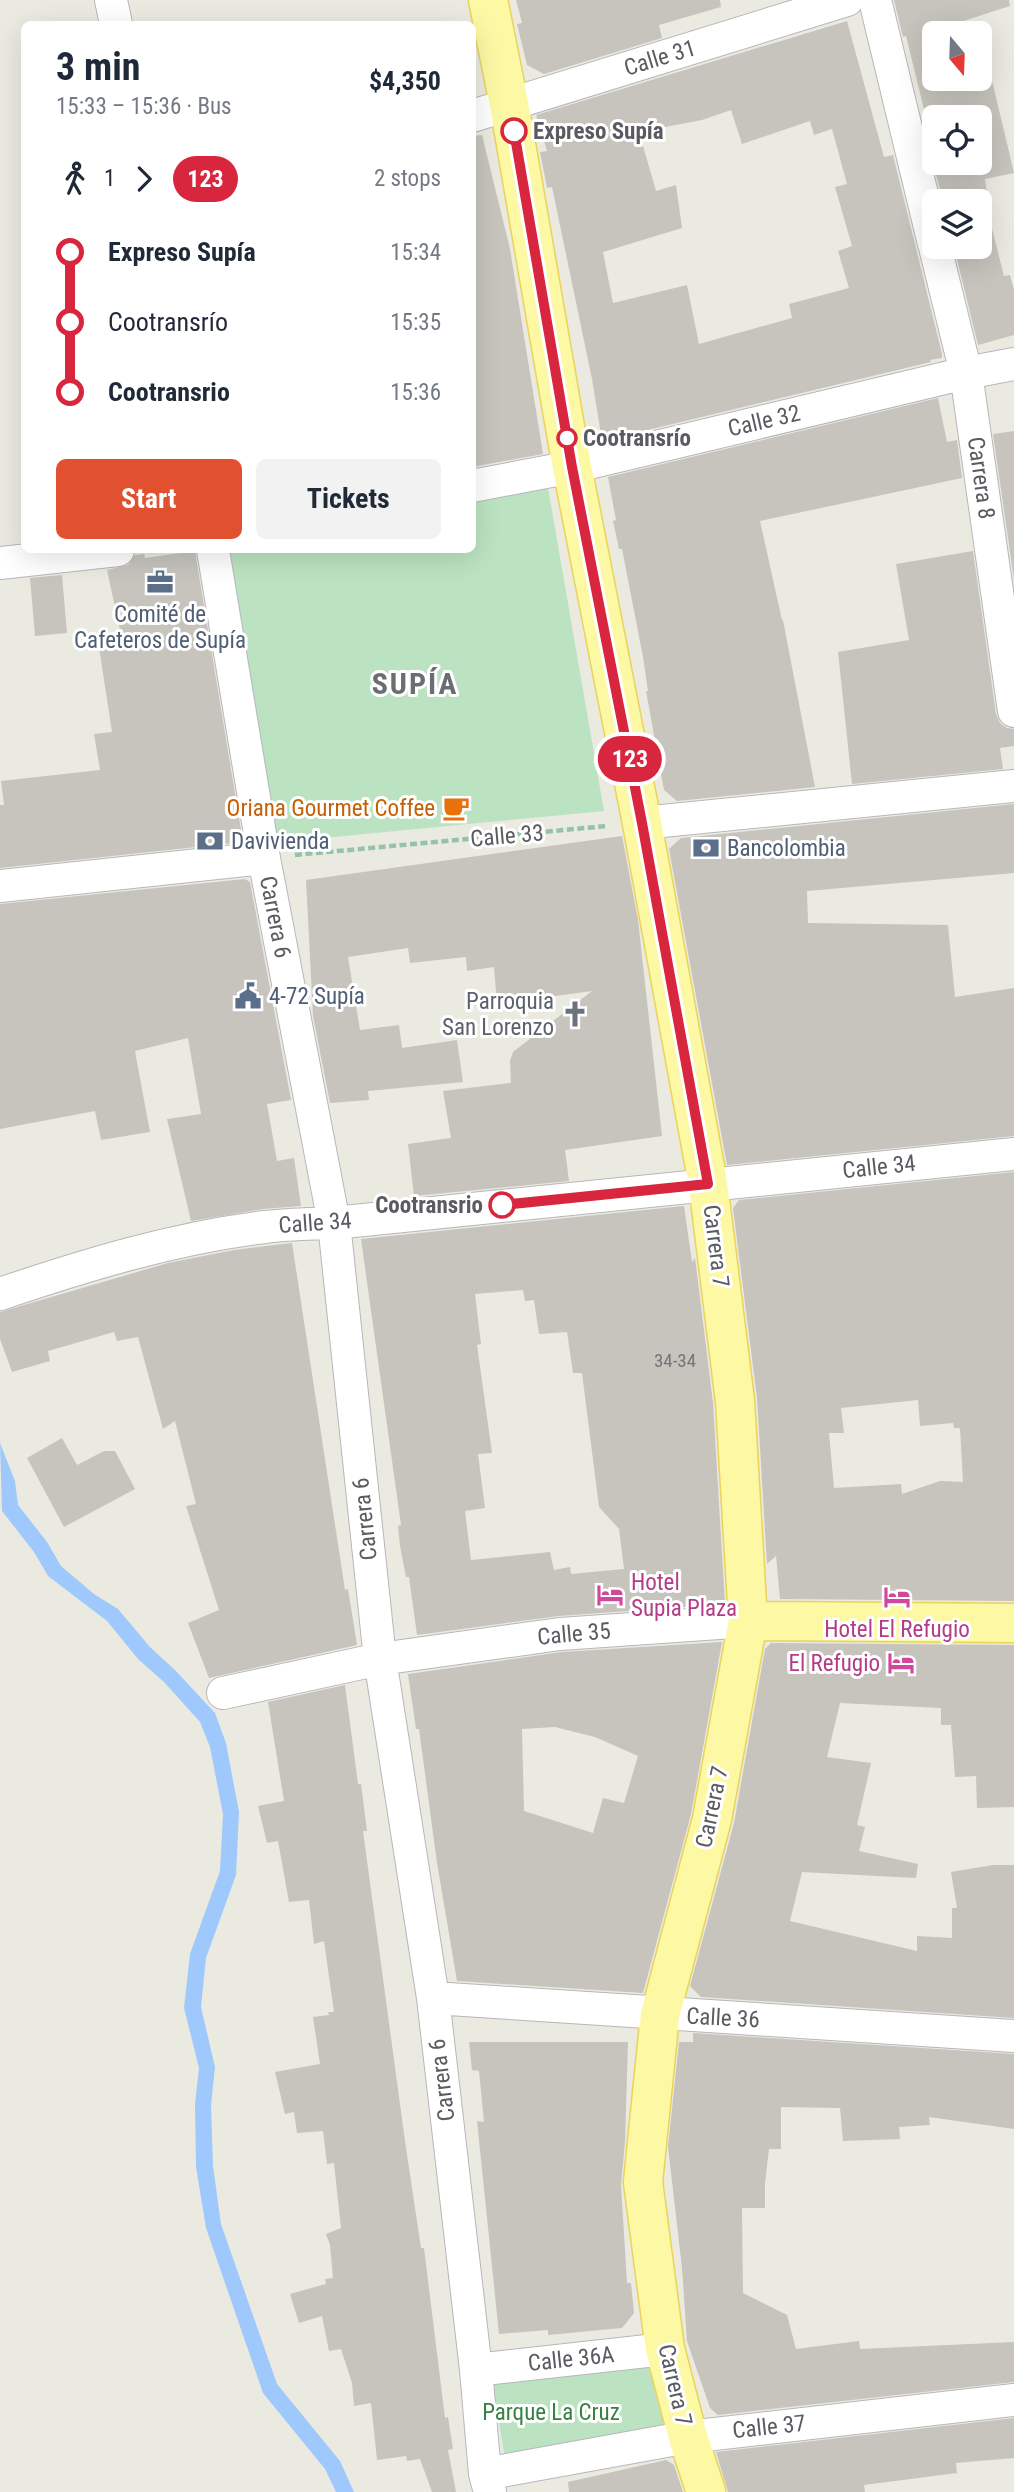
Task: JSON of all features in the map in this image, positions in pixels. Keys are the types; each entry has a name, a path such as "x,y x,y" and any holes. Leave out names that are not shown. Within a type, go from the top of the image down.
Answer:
{"main road":[{"name":"Carrera 7","path":"488,0 509,104 572,467 642,823 708,1184 735,1401 748,1620 712,1819 660,2015 643,2182 666,2349 688,2437 706,2492"},
{"name":"Calle 35","path":"748,1620 1014,1623"}],"street":[{"path":"111,0 115,21"},
{"name":"Calle 31","path":"476,115 848,0"},
{"name":"Carrera 8","path":"875,0 922,192"},
{"name":"Carrera 8","path":"938,259 966,373 1014,711"},
{"name":"Calle 32","path":"476,485 572,467 966,373 1014,364"},
{"path":"0,564 93,553"},
{"name":"Carrera 6","path":"213,553 264,858 334,1223 380,1659 433,1998 487,2483"},
{"path":"642,823 1014,786"},
{"path":"0,886 264,858"},
{"name":"Calle 34","path":"0,1294 77,1268 138,1252 264,1227 334,1223 1014,1154"},
{"name":"Calle 35","path":"223,1693 380,1659 559,1633 748,1620"},
{"name":"Calle 36","path":"433,1998 660,2015 1014,2036"},
{"name":"Calle 36A","path":"476,2370 666,2349"},
{"name":"Calle 37","path":"487,2483 688,2437 1014,2400"}],"path":[{"name":"Calle 33","path":"264,858 642,823"}],"green space":[{"path":"547,482 604,811 272,843 225,553 476,553 476,496"},
{"name":"Parque La Cruz","path":"656,2357 679,2433 506,2464 491,2376"}],"water":[{"path":"0,1443 15,1481 18,1505 47,1542 61,1566 94,1594 118,1609 150,1647 176,1671 215,1713 226,1743 239,1812 236,1875 206,1958 201,2007 215,2067 211,2105 213,2166 221,2224 277,2384 340,2461 354,2492 336,2492 325,2469 263,2393 206,2228 196,2167 195,2104 199,2068 184,2008 190,1954 220,1871 223,1814 210,1747 200,1722 164,1682 138,1659 107,1621 48,1576 34,1552 2,1511"}],"building":[{"path":"516,0 720,0 721,7 659,25 662,38 544,74 527,65 517,24 522,23"},
{"path":"894,0 1009,0 1010,6 963,21 922,21 922,91 992,91 992,80 1014,173 985,179 986,189 940,189 936,175 992,175 992,105 923,105 906,36 903,37"},
{"path":"847,21 884,157 893,155 942,358 602,441 592,379 552,187 547,188 540,152 547,151 536,115","holes":["731,110 742,144 810,121 814,135 832,129 847,184 835,187 852,246 838,251 849,288 789,304 792,318 699,344 687,285 613,303 603,252 682,228 676,185 656,191 639,132 702,120"]},
{"path":"482,135 510,249 543,454 476,466 476,136"},
{"path":"992,229 1004,276 1010,275 1014,290 1014,335 978,345 957,259 992,259"},
{"path":"938,398 947,442 957,440 962,478 760,521 783,620 815,787 677,801 664,790 646,691 643,657 622,549 619,549 613,521 616,520 608,477"},
{"path":"1014,431 1014,580 993,434"},
{"path":"973,551 996,714 1000,723 1014,729 1014,746 1000,748 1003,769 852,784 838,652 909,640 896,564"},
{"path":"195,553 243,842 0,868 0,805 4,805 1,781 100,770 94,734 112,732 99,647 123,644 107,570 128,565 135,555 144,554 145,558"},
{"path":"62,575 67,633 35,636 30,578"},
{"path":"1014,804 1014,873 807,891 808,923 948,925 955,997 1014,988 1014,1136 727,1165 669,849 681,838"},
{"path":"622,836 638,920 662,1136 565,1150 569,1181 414,1196 408,1144 451,1138 443,1091 511,1083 510,1061 513,1052 592,991 497,1004 494,967 467,971 466,957 410,963 408,948 348,957 360,1030 399,1025 402,1048 457,1040 463,1082 368,1091 369,1100 330,1103 313,1016 306,880"},
{"path":"245,879 250,882 291,1100 267,1104 277,1161 294,1158 301,1206 263,1209 191,1221 167,1119 201,1114 188,1038 135,1051 150,1132 101,1140 95,1111 0,1129 0,904"},
{"path":"1014,1172 1014,1601 780,1599 776,1556 767,1564 757,1398 733,1208 739,1200","holes":["918,1400 920,1426 953,1423 954,1428 960,1428 963,1482 940,1481 902,1494 901,1484 834,1488 829,1433 844,1433 841,1408"]},
{"path":"684,1206 692,1262 695,1258 713,1403 725,1604 559,1616 417,1635 409,1577 406,1577 400,1546 398,1526 401,1525 361,1239","holes":["523,1290 525,1301 534,1300 539,1334 567,1332 573,1373 582,1373 599,1507 619,1529 624,1569 571,1574 570,1567 554,1570 550,1552 471,1560 465,1511 485,1508 478,1454 492,1453 477,1345 481,1344 475,1294"]},
{"path":"292,1243 345,1590 348,1589 357,1645 209,1678 188,1623 219,1610 186,1506 196,1504 175,1421 163,1429 138,1337 117,1341 114,1332 48,1351 50,1361 12,1372 0,1339 0,1312 168,1263 234,1250"},
{"path":"62,1438 77,1465 104,1451 115,1451 135,1489 64,1527 27,1458"},
{"path":"722,1642 691,1814 643,1993 457,1981 437,1863 419,1729 416,1729 408,1674 562,1652","holes":["555,1727 595,1737 638,1756 624,1803 603,1798 593,1833 524,1811 522,1729"]},
{"path":"771,1643 1014,1645 1014,1807 977,1808 976,1776 955,1777 951,1725 941,1725 941,1708 840,1703 827,1757 871,1763 857,1825 865,1827 859,1851 918,1864 916,1878 802,1872 790,1921 917,1951 917,1936 952,1938 952,1908 957,1908 951,1872 993,1865 1014,1865 1014,2018 701,1997 690,1986 734,1823 765,1649"},
{"path":"345,1685 358,1784 361,1784 367,1831 363,1831 405,2141 421,2248 424,2248 445,2418 448,2417 453,2449 448,2450 456,2492 432,2492 420,2459 407,2461 406,2456 377,2460 371,2403 354,2406 352,2383 341,2349 329,2351 322,2316 299,2323 290,2294 326,2284 325,2279 333,2278 330,2245 326,2234 341,2228 334,2163 327,2164 323,2131 297,2133 294,2112 285,2114 275,2072 320,2064 313,2017 334,2012 324,1941 314,1944 309,1900 289,1902 278,1841 267,1843 258,1806 284,1801 268,1702"},
{"path":"693,2033 1014,2054 1014,2129 929,2117 930,2125 899,2127 900,2139 843,2141 840,2108 781,2107 781,2149 769,2149 765,2208 742,2208 743,2293 787,2315 796,2349 859,2341 860,2349 1014,2342 1014,2382 718,2415 710,2408 687,2341 682,2268 668,2147 679,2042 693,2042"},
{"path":"469,2042 628,2042 621,2185 627,2283 631,2283 634,2313 622,2328 548,2335 548,2330 499,2334 477,2121 484,2122 479,2071 472,2070"},
{"path":"1014,2418 1014,2458 956,2463 957,2473 864,2485 865,2492 728,2492 716,2452"},
{"path":"666,2460 674,2465 683,2492 569,2492 568,2482"}],"bus line":[{"name":"123","path":"502,1205 708,1184 642,823 572,467 514,131"}],"place":[{"name":"Expreso Supía","path":"514,131"},
{"name":"Cootransrío","path":"567,438"},
{"name":"Comité de Cafeteros de Supía","path":"160,582"},
{"name":"Oriana Gourmet Coffee","path":"456,808"},
{"name":"Davivienda","path":"210,841"},
{"name":"Bancolombia","path":"706,848"},
{"name":"4-72 Supía","path":"248,996"},
{"name":"Parroquia San Lorenzo","path":"575,1014"},
{"name":"Cootransrio","path":"502,1205"},
{"name":"Hotel Supia Plaza","path":"610,1595"},
{"name":"Hotel El Refugio","path":"897,1597"},
{"name":"El Refugio","path":"901,1663"}],"district":[{"name":"SUPÍA","path":"415,683"}]}
